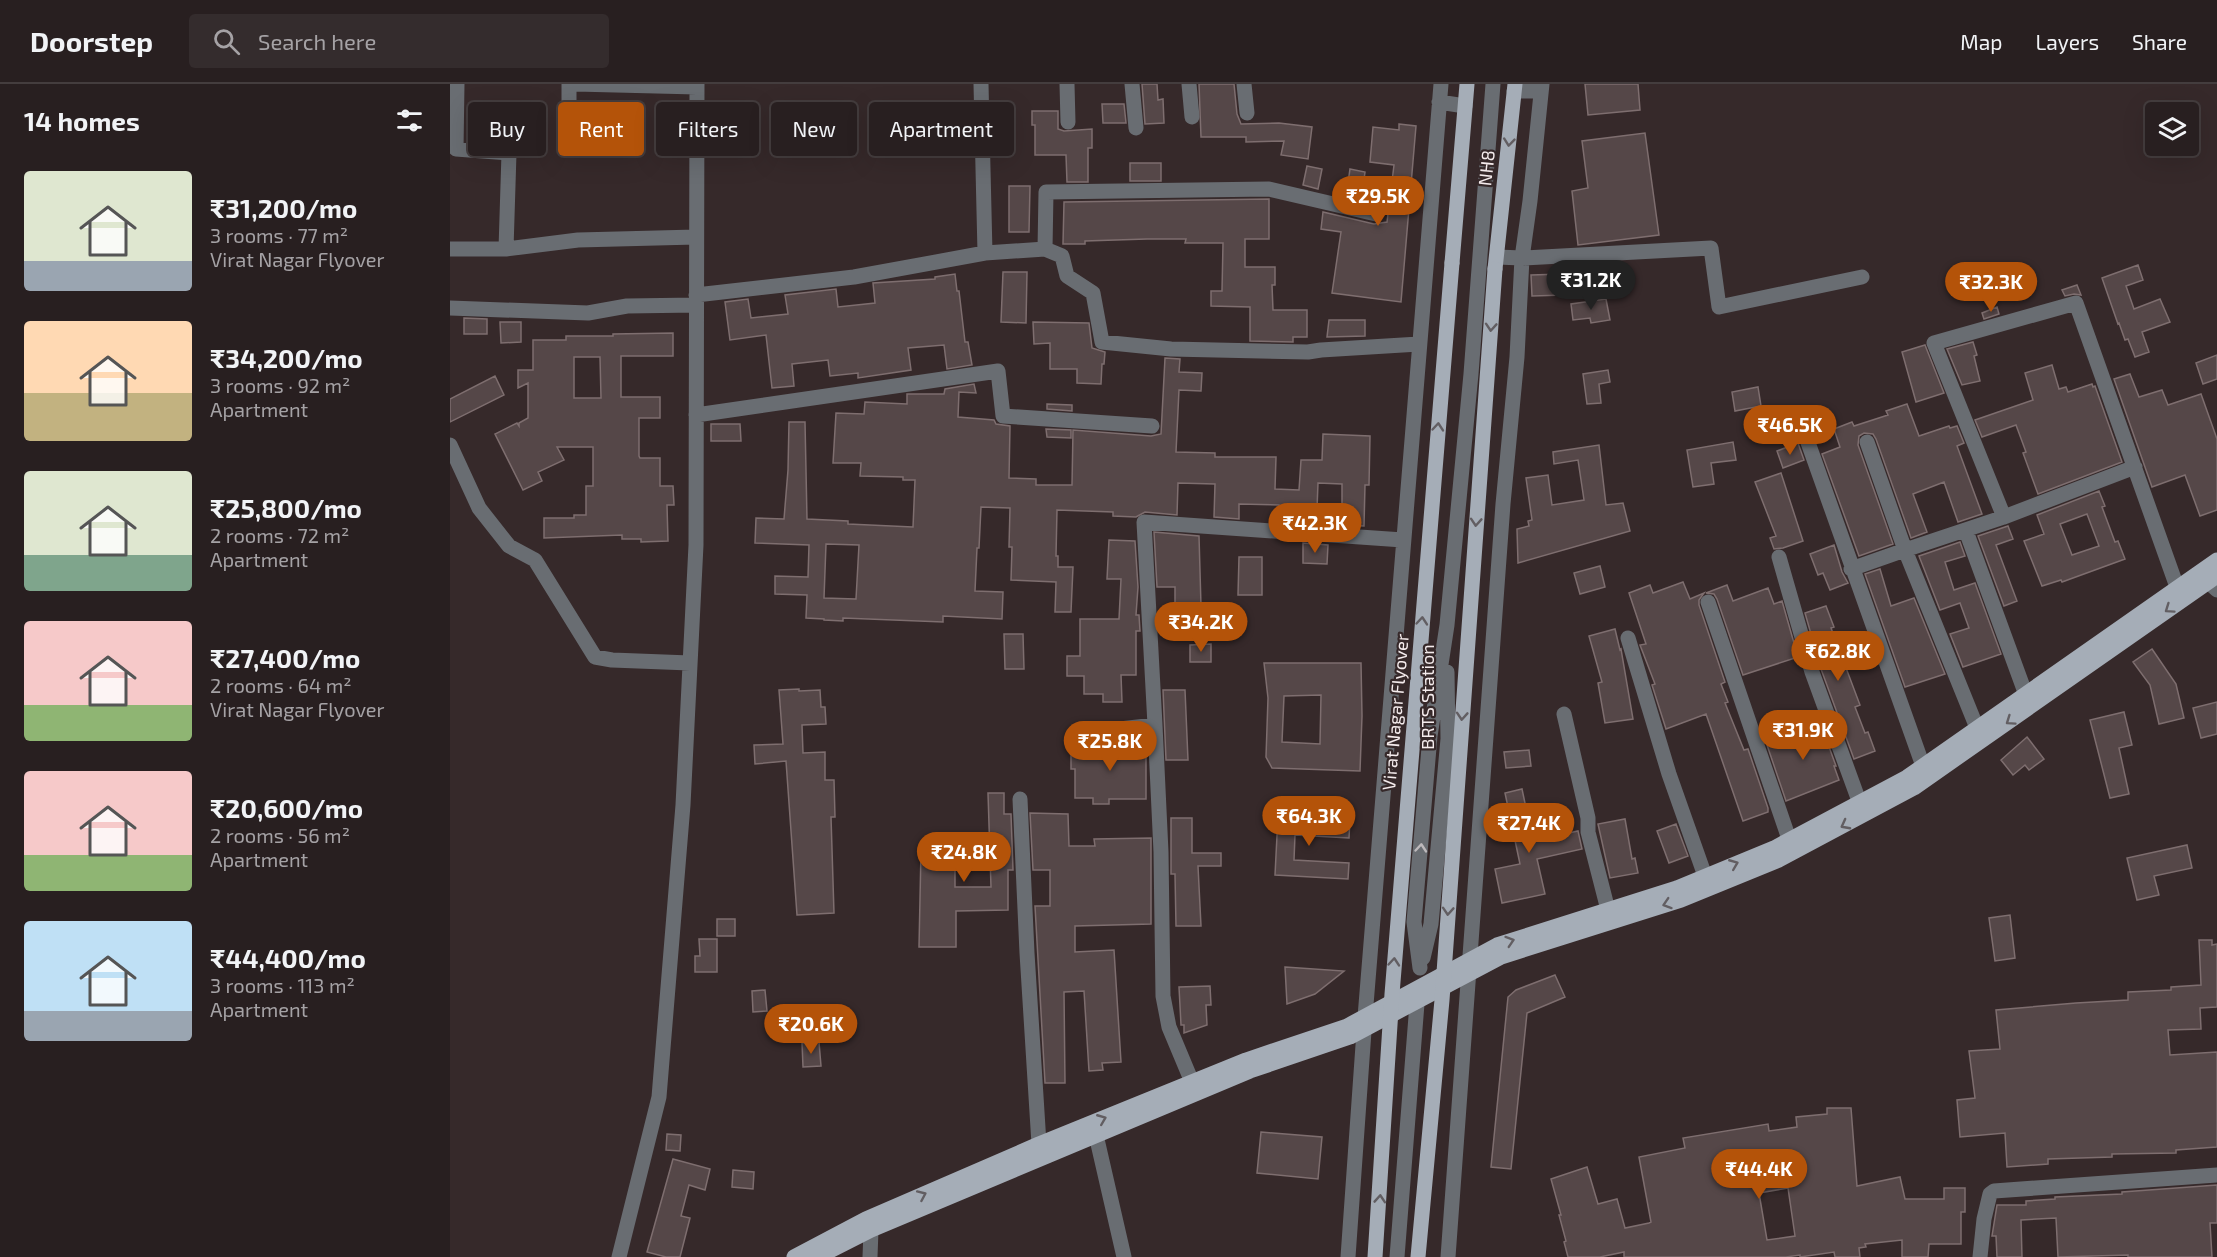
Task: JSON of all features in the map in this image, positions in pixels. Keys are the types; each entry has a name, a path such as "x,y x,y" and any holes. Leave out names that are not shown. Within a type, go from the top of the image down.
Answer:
{"main road":[{"name":"NH8","path":"1454,242 1467,84"},
{"name":"NH8","path":"1496,263 1514,87"},
{"name":"Virat Nagar Flyover","path":"1375,1257 1392,994 1454,242"},
{"path":"1418,1257 1442,1000 1496,263"},
{"path":"1417,996 1470,958 1497,945 1677,888 1790,839 1907,777 2217,560"},
{"path":"818,1257 871,1230 1250,1071 1350,1037 1365,1023 1417,996 1469,975 1501,957 1681,900 1779,860 1914,788 2214,582"},
{"path":"794,1257 866,1219 1039,1144 1246,1060 1347,1026 1365,1023"}],"street":[{"path":"458,84 453,148 509,153 506,249"},
{"path":"569,84 569,102"},
{"path":"575,84 697,85 696,546 683,805 659,1097 619,1257"},
{"path":"981,84 985,254"},
{"path":"1067,84 1068,122"},
{"path":"1132,84 1136,128"},
{"path":"1189,84 1192,117"},
{"path":"1244,84 1247,113"},
{"path":"1348,1257 1403,540 1441,84"},
{"name":"BRTS Station","path":"1397,1257 1420,968 1414,922 1430,736 1447,625 1472,374 1493,84"},
{"path":"1448,1257 1503,504 1517,357 1522,258 1541,88 1514,87"},
{"path":"1439,102 1466,106"},
{"path":"1045,249 1046,192 1269,189 1376,214"},
{"path":"450,249 506,249 578,240 696,237"},
{"path":"1429,246 1454,242"},
{"path":"1496,263 1522,258 1711,248 1719,308 1862,277"},
{"path":"450,308 588,313 854,277 985,254 1045,249 1062,256 1067,276 1093,293 1102,342 1171,349 1308,352 1419,344"},
{"path":"2004,517 1934,343 2076,303 2177,587"},
{"path":"696,416 998,371 1003,416 1152,426"},
{"path":"1805,434 1851,569 1923,766"},
{"path":"1867,442 1905,550 1977,728"},
{"path":"450,445 479,508 509,546 535,560 595,657 612,660 690,663"},
{"path":"1851,569 1966,531 2135,467"},
{"path":"1192,1082 1169,1028 1163,996 1161,852 1144,522 1403,540"},
{"path":"1966,531 2026,695"},
{"path":"1779,556 1812,672 1859,801"},
{"path":"2190,578 2214,582"},
{"path":"1708,602 1790,839"},
{"path":"1628,638 1669,774 1706,876"},
{"path":"1564,714 1588,818 1588,832 1608,910"},
{"path":"1102,731 1155,725"},
{"path":"1020,799 1039,1144"},
{"path":"1096,1135 1124,1257"},
{"path":"1980,1257 1984,1219 1990,1194 1994,1191 2217,1175"},
{"path":"870,1257 871,1230"}],"building":[{"path":"1142,84 1157,84 1158,100 1163,99 1164,123 1145,124"},
{"path":"1199,84 1234,84 1237,114 1241,124 1279,123 1312,127 1308,159 1281,155 1284,141 1246,142 1246,137 1201,137"},
{"path":"1585,84 1638,84 1640,110 1588,115"},
{"path":"1102,104 1124,104 1126,123 1103,123"},
{"path":"1032,111 1058,111 1058,129 1064,131 1092,129 1092,148 1088,148 1088,182 1067,182 1066,155 1035,155 1035,125 1032,125"},
{"path":"1399,124 1416,126 1401,302 1332,293 1341,232 1321,229 1323,212 1374,224 1387,222 1394,165 1370,162 1373,127 1399,130"},
{"path":"1645,133 1659,235 1578,245 1572,191 1588,188 1582,141"},
{"path":"1130,163 1161,163 1161,181 1130,181"},
{"path":"1307,166 1322,169 1318,189 1303,185"},
{"path":"1350,169 1365,172 1361,201 1346,197"},
{"path":"1009,186 1030,186 1029,232 1009,232"},
{"path":"1269,199 1269,239 1245,239 1245,267 1275,267 1275,285 1272,285 1273,310 1307,310 1307,337 1293,337 1293,342 1250,341 1250,307 1211,306 1211,291 1222,291 1223,243 1185,243 1186,239 1147,239 1063,244 1064,202"},
{"path":"2138,265 2143,280 2126,286 2134,309 2160,299 2170,322 2142,332 2149,352 2135,357 2128,339 2125,340 2118,324 2102,278"},
{"path":"1003,272 1027,272 1026,323 1001,322"},
{"path":"955,274 965,342 968,342 972,365 947,369 944,345 908,348 911,370 858,378 858,373 830,376 828,360 792,364 794,386 772,388 766,335 730,340 725,302 748,299 751,318 788,314 785,295 836,289 838,307 875,303 873,283 935,279 935,277"},
{"path":"1563,274 1564,295 1532,296 1531,275"},
{"path":"2077,285 2081,295 2065,296 2062,290"},
{"path":"1606,299 1610,320 1591,323 1590,318 1573,320 1571,304"},
{"path":"1997,307 1999,314 1984,319 1982,313"},
{"path":"464,318 487,319 487,334 464,334"},
{"path":"1329,320 1365,320 1365,336 1327,337"},
{"path":"500,322 521,322 521,342 501,343"},
{"path":"1033,322 1089,323 1092,348 1105,352 1101,384 1077,383 1077,369 1050,369 1050,343 1034,344"},
{"path":"673,333 673,356 621,356 621,397 660,397 660,418 639,418 639,456 640,458 660,458 660,486 673,486 674,505 667,505 668,541 641,542 641,539 622,539 622,535 544,538 544,518 574,518 574,515 586,515 586,486 593,486 593,447 557,447 564,460 538,472 542,481 523,490 495,434 517,423 519,426 519,423 528,418 528,383 518,388 518,370 533,370 533,340 566,340 566,336 613,336 613,334","holes":["574,357 600,357 601,398 574,398"]},
{"path":"1973,342 1980,381 1962,385 1947,349"},
{"path":"1925,345 1944,393 1916,402 1902,352"},
{"path":"2217,355 2217,379 2203,384 2196,363"},
{"path":"1165,358 1180,359 1179,372 1202,373 1201,391 1179,390 1176,452 1215,453 1215,457 1276,457 1275,489 1299,490 1301,460 1322,460 1323,434 1370,436 1369,485 1365,485 1364,526 1278,522 1279,505 1239,504 1239,519 1214,517 1215,484 1178,483 1177,515 1145,512 1136,517 1113,516 1113,512 1057,510 1056,556 1058,556 1058,567 1073,567 1071,612 1055,612 1056,582 1011,580 1010,508 981,507 975,591 1003,592 1002,619 943,616 943,622 843,618 843,621 806,618 807,595 775,594 775,576 808,577 809,545 755,543 756,518 784,519 789,422 805,422 807,519 848,521 848,524 913,527 915,480 903,480 903,477 860,476 861,463 833,463 836,413 864,414 865,402 907,404 907,394 944,394 945,389 974,384 976,393 959,392 958,417 994,420 996,424 1010,426 1009,478 1036,479 1036,485 1072,485 1073,430 1151,436 1161,434","holes":["1318,483 1342,484 1342,509 1317,509","826,544 859,545 856,599 824,598"]},
{"path":"2052,365 2059,389 2066,387 2068,392 2092,384 2093,387 2095,386 2122,462 2038,494 2023,453 2026,452 2016,425 1982,437 1975,420 2033,400 2025,373"},
{"path":"1608,370 1610,382 1599,384 1601,403 1587,404 1583,374"},
{"path":"2130,374 2139,397 2162,390 2168,405 2201,394 2217,439 2217,510 2200,516 2185,475 2152,487 2114,379"},
{"path":"495,376 504,395 450,422 450,399"},
{"path":"1758,387 1761,406 1735,411 1732,392"},
{"path":"1047,404 1072,405 1072,411 1047,409"},
{"path":"1907,404 1919,436 1949,426 1950,428 1957,426 1964,443 1957,446 1982,514 1958,522 1944,482 1913,494 1927,532 1911,538 1876,439 1873,434 1864,433 1859,436 1858,445 1893,544 1859,556 1822,454 1840,447 1834,429 1852,422 1854,426 1888,415 1886,411"},
{"path":"711,424 740,424 741,441 711,441"},
{"path":"1046,429 1071,430 1071,438 1047,437"},
{"path":"1733,442 1736,460 1711,463 1714,484 1693,487 1687,450"},
{"path":"1798,443 1804,460 1783,468 1777,451"},
{"path":"1599,445 1606,505 1623,503 1630,531 1518,563 1517,529 1529,526 1528,521 1532,520 1526,478 1548,475 1552,505 1584,500 1578,460 1554,464 1553,452"},
{"path":"1781,473 1803,541 1774,549 1770,538 1776,536 1755,482"},
{"path":"2099,491 2105,506 2102,507 2115,542 2118,541 2125,559 2062,582 2061,580 2042,586 2024,541 2044,534 2037,515","holes":["2087,514 2099,546 2072,555 2060,524"]},
{"path":"2008,526 2013,539 1996,545 2017,601 2004,606 1978,536"},
{"path":"1154,532 1199,536 1201,606 1175,606 1175,587 1157,587"},
{"path":"1109,540 1135,541 1138,587 1136,615 1139,615 1140,631 1136,631 1136,675 1121,675 1122,702 1103,702 1103,694 1084,694 1084,676 1067,676 1067,656 1080,656 1080,619 1119,619 1121,579 1107,579"},
{"path":"1960,542 1965,556 1945,562 1954,590 1975,583 2001,654 1963,667 1950,634 1969,628 1960,603 1940,610 1919,556"},
{"path":"1303,543 1328,545 1327,564 1303,563"},
{"path":"1834,545 1842,572 1848,583 1830,590 1823,573 1818,575 1810,554"},
{"path":"1239,557 1262,557 1262,595 1238,595"},
{"path":"1600,566 1605,587 1580,594 1574,573"},
{"path":"1880,569 1891,606 1914,598 1945,674 1905,687 1865,574"},
{"path":"1683,582 1690,599 1704,593 1699,600 1699,605 1725,682 1721,684 1728,702 1725,703 1744,750 1748,749 1768,808 1768,812 1743,821 1706,714 1666,729 1652,685 1655,684 1640,645 1646,644 1629,593 1650,585 1653,593"},
{"path":"1727,585 1733,601 1768,588 1774,604 1782,601 1798,657 1743,675 1717,599 1714,594 1706,593"},
{"path":"1826,606 1834,627 1831,628 1860,705 1855,707 1875,751 1854,759 1821,669 1805,613"},
{"path":"1159,615 1186,615 1186,631 1160,631"},
{"path":"1615,629 1621,649 1633,719 1605,723 1598,683 1602,682 1589,636"},
{"path":"1004,634 1023,634 1024,669 1005,669"},
{"path":"1211,644 1211,662 1190,662 1190,645"},
{"path":"2152,649 2176,684 2184,718 2159,724 2150,685 2133,662"},
{"path":"1264,663 1361,663 1360,771 1272,768 1266,757 1268,698","holes":["1321,695 1320,744 1282,742 1284,696"]},
{"path":"799,689 799,691 820,690 821,707 825,707 826,724 802,725 803,753 825,752 825,780 834,780 835,817 831,817 834,913 797,915 786,761 755,764 754,745 783,744 779,690"},
{"path":"1163,690 1185,690 1188,760 1166,760"},
{"path":"2217,702 2217,734 2201,738 2193,708"},
{"path":"2124,712 2132,745 2119,748 2129,794 2110,798 2090,720"},
{"path":"1820,722 1839,780 1786,801 1766,742"},
{"path":"2027,737 2044,759 2029,770 2025,765 2013,775 2001,760"},
{"path":"1146,744 1146,799 1109,799 1109,804 1093,804 1093,798 1075,798 1075,769 1071,769 1071,746"},
{"path":"1529,750 1531,766 1506,768 1504,752"},
{"path":"1522,789 1533,841 1578,831 1582,849 1537,859 1545,894 1502,903 1495,869 1520,864 1505,793"},
{"path":"988,793 1004,793 1004,814 1011,814 1013,870 1008,870 1008,910 956,911 956,947 919,947 921,851 955,851 955,887 991,887"},
{"path":"1030,813 1068,814 1069,846 1095,846 1094,839 1151,838 1151,924 1075,926 1075,952 1114,950 1121,1062 1102,1063 1103,1070 1089,1071 1084,991 1064,992 1065,1083 1045,1083 1035,906 1050,906 1050,870 1033,870"},
{"path":"1278,816 1350,820 1349,838 1295,835 1294,860 1349,863 1348,879 1275,875"},
{"path":"1171,818 1192,818 1192,853 1221,853 1221,866 1198,866 1201,926 1176,926 1175,874 1171,874"},
{"path":"1625,819 1632,859 1635,858 1638,873 1610,878 1598,824"},
{"path":"1676,824 1688,856 1669,863 1657,831"},
{"path":"2187,845 2192,868 2154,876 2159,895 2137,900 2127,858"},
{"path":"2010,915 2015,958 1995,961 1989,918"},
{"path":"717,919 735,919 735,936 717,936"},
{"path":"699,939 717,939 717,972 695,972 695,956 700,956"},
{"path":"2199,940 2212,940 2212,945 2217,944 2217,1007 2200,1008 2201,1029 2168,1030 2170,1055 2217,1052 2217,1147 2176,1150 2176,1153 2112,1154 2112,1157 2048,1159 2048,1164 2007,1167 2005,1133 1960,1137 1957,1100 1975,1098 1969,1051 2000,1049 1996,1010 2128,1000 2128,992 2171,990 2171,987 2201,985"},
{"path":"1285,967 1344,971 1315,994 1287,1004"},
{"path":"1555,975 1565,997 1527,1013 1511,1169 1491,1167 1508,997 1516,990"},
{"path":"1210,986 1211,1005 1206,1005 1207,1025 1184,1033 1184,1025 1181,1025 1179,987"},
{"path":"765,990 767,1011 753,1012 752,991"},
{"path":"819,1042 821,1066 803,1067 802,1043"},
{"path":"1827,1108 1851,1108 1857,1186 1900,1177 1905,1199 1944,1199 1944,1188 1965,1188 1965,1212 1961,1212 1961,1244 1929,1244 1928,1257 1902,1257 1902,1240 1865,1244 1866,1247 1859,1248 1860,1257 1835,1257 1834,1252 1800,1257 1800,1255 1786,1257 1624,1257 1624,1252 1600,1257 1568,1257 1559,1215 1561,1215 1551,1179 1587,1167 1598,1204 1617,1199 1625,1228 1649,1223 1651,1222 1639,1157 1685,1148 1683,1138 1768,1124 1769,1131 1797,1127 1796,1117 1827,1114","holes":["1788,1188 1795,1236 1767,1240 1759,1193"]},
{"path":"1261,1132 1322,1137 1318,1179 1257,1173"},
{"path":"667,1134 681,1135 680,1151 666,1150"},
{"path":"673,1159 710,1169 705,1190 689,1185 681,1216 690,1218 680,1257 666,1257 647,1252"},
{"path":"733,1170 754,1172 753,1189 732,1187"},
{"path":"2217,1185 2217,1223 2210,1223 2212,1257 2128,1257 2128,1255 2058,1257 2056,1218 2021,1220 2022,1257 1997,1257 1996,1236 1992,1236 1997,1205 2026,1205 2026,1201 2055,1199 2055,1197 2122,1194 2122,1192"}]}
